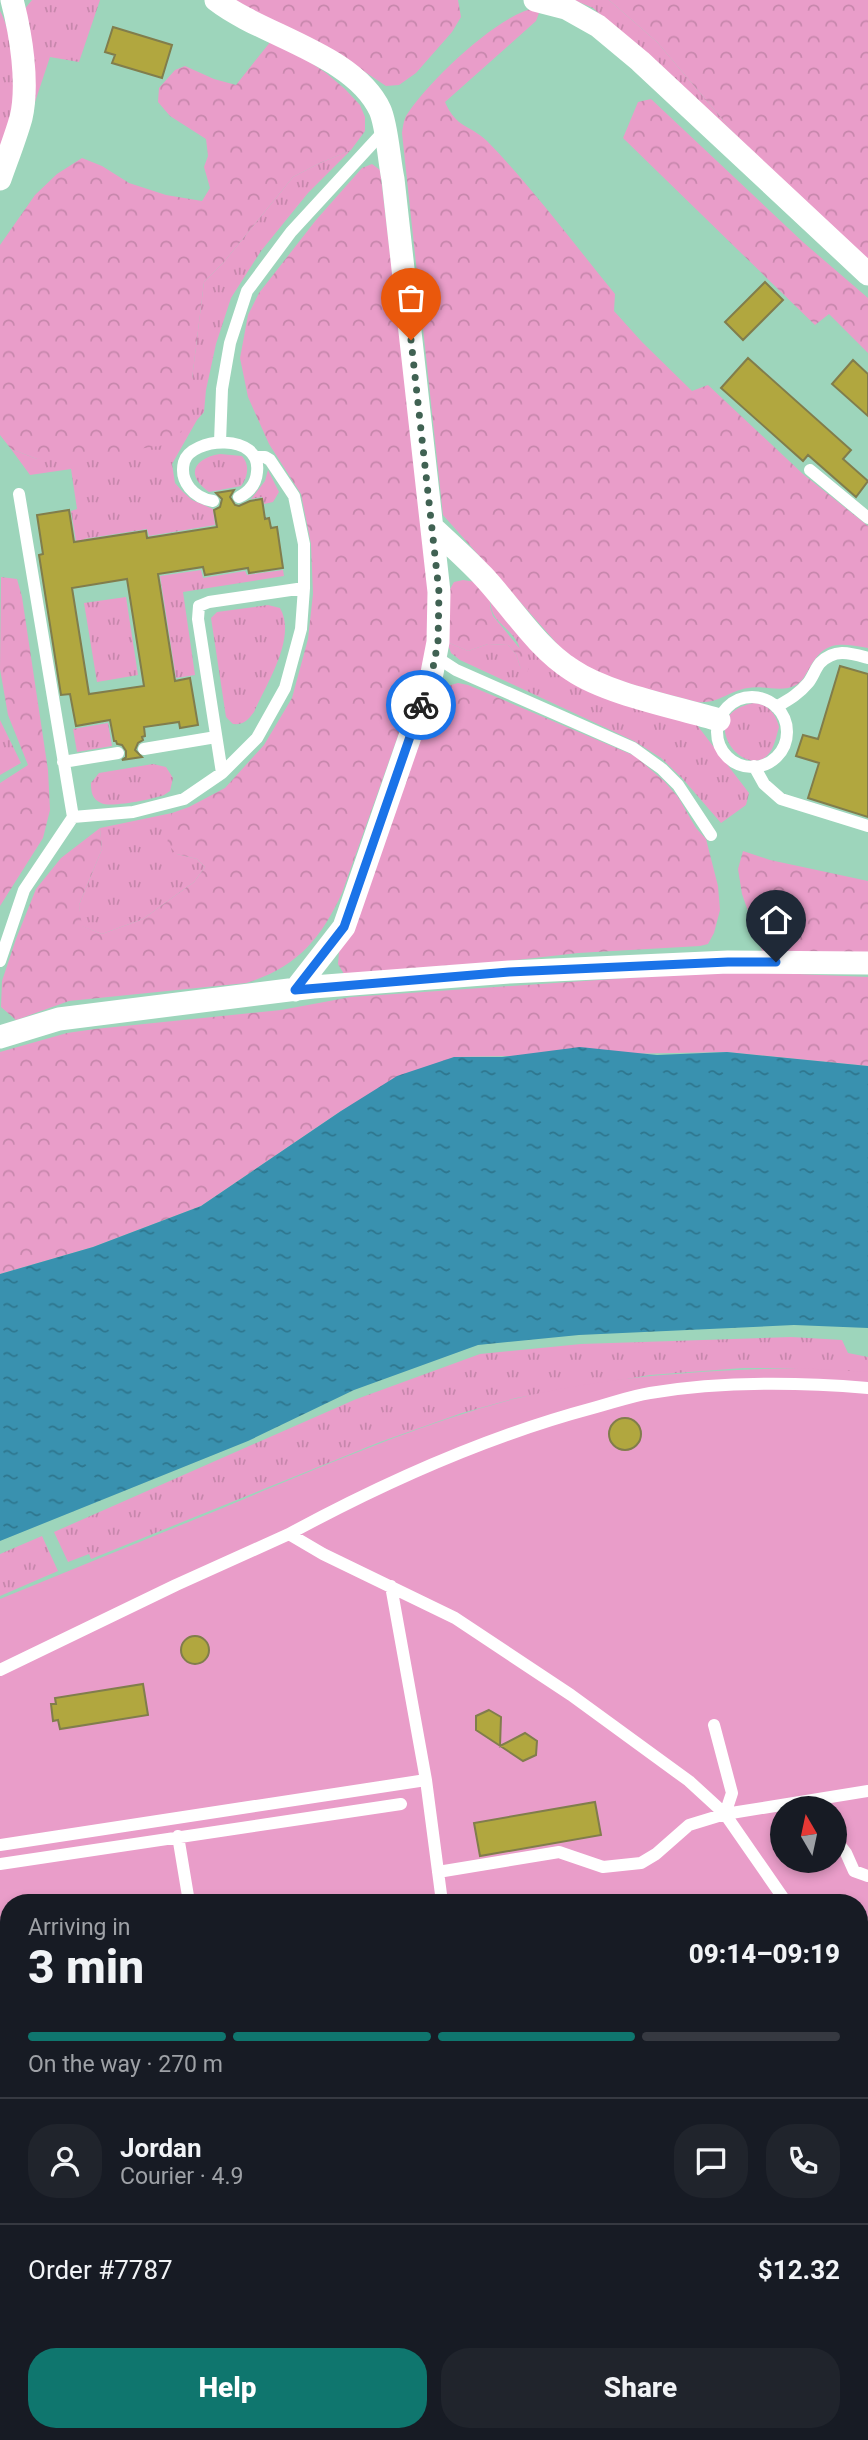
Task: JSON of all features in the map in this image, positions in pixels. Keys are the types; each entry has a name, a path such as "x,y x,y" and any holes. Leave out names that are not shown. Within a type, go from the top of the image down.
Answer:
{"street":[{"path":"0,179 21,117 24,92 12,0"},
{"path":"216,0 340,67 366,89 381,111 393,179 439,592 438,642 432,673 344,927 295,990"},
{"path":"534,0 566,8 598,26 640,61 868,274"},
{"path":"433,528 483,576 554,655 571,670 620,691 719,720"},
{"path":"0,1037 59,1019 295,990 509,972 728,962 868,963"}],"lane":[{"path":"220,442 222,389 230,343 247,291 291,232 384,131"},
{"path":"212,501 201,499 187,484 184,463 187,455 197,449 220,442 246,447 256,457 257,474 254,484 248,492 239,497"},
{"path":"73,817 133,812 184,799 222,773 257,738 285,688 300,629 304,544 294,496 270,460 256,457"},
{"path":"810,470 868,518"},
{"path":"1,956 24,890 73,817 19,494"},
{"path":"222,773 198,619 199,606 209,602 304,588"},
{"path":"776,708 797,695 820,664 834,653 847,652 868,658"},
{"path":"436,657 456,670 633,748 662,768 678,785 711,835"},
{"path":"749,697 768,701 776,708 786,725 784,744 772,760 754,766 735,762 721,748 718,739 719,720 731,704 749,697"},
{"path":"144,749 216,737"},
{"path":"63,762 118,753"},
{"path":"754,766 764,784 781,799 868,825"},
{"path":"0,1670 482,1443 562,1416 649,1393 723,1385 821,1384 868,1388"},
{"path":"289,1534 323,1554 455,1618 571,1695 689,1782 725,1814 780,1894"},
{"path":"391,1586 426,1780 441,1894"},
{"path":"714,1725 732,1793 725,1814"},
{"path":"0,1845 426,1780"},
{"path":"844,1796 868,1791"},
{"path":"0,1864 401,1804"},
{"path":"438,1872 559,1853 603,1867 641,1863 656,1854 689,1825 725,1814 770,1809"},
{"path":"178,1836 188,1894"},
{"path":"847,1855 854,1871 868,1875"}],"green space":[{"path":"32,0 100,0 79,62 50,57 29,120 23,11"},
{"path":"235,0 458,0 461,17 452,32 416,73 399,85 386,86"},
{"path":"574,0 609,0 657,42 746,147 593,8"},
{"path":"609,0 868,0 868,262 746,147 657,42"},
{"path":"538,8 536,21 445,102 450,111 459,122 487,141 536,196 615,294 614,311 642,342 692,391 708,385 803,474 868,526 868,648 841,645 827,648 800,682 791,687 748,688 711,701 697,702 625,682 591,668 560,647 443,515 403,125 418,100 467,50 505,21"},
{"path":"0,11 11,48 14,92 11,121 0,153"},
{"path":"271,41 289,48 345,89 360,105 365,117 365,131 351,150 293,177 223,263 204,282 192,379 192,422 165,445 79,458 37,459 11,449 0,435 0,245 35,195 57,174 82,158 102,166 129,183 166,195 202,201 210,188 204,167 208,156 206,139 170,116 158,102 159,88 175,70 185,66 236,85"},
{"path":"651,99 804,243 868,298 868,353 829,314 815,325 623,138 638,102"},
{"path":"351,150 308,193 261,251 231,298 216,344 204,412 172,464 175,483 192,500 213,509 215,525 149,536 147,529 84,539 84,546 77,547 71,511 77,509 71,469 30,475 11,449 37,459 192,422 192,379 204,282 223,263 293,177"},
{"path":"372,164 380,170 423,525 429,595 429,637 421,671 342,893 316,938 305,950 264,977 246,983 69,1001 16,1020 1,1007 2,981 36,889 61,858 100,828 102,849 79,905 82,926 102,934 143,919 194,882 205,867 197,859 177,854 167,844 172,813 225,788 264,745 292,698 308,639 313,594 311,544 301,494 269,444 248,397 240,358 248,315 259,293 316,220 362,168"},
{"path":"220,454 242,456 247,475 241,486 209,492 197,479 196,468 204,459"},
{"path":"268,470 279,492 273,502 264,504 262,497 251,499 265,481"},
{"path":"201,570 203,578 245,571 247,575 283,570 284,576 183,592 195,675 176,678 160,576"},
{"path":"1,577 17,579 22,597 48,770 50,810 43,838 0,906 0,783 28,765 8,715 0,669"},
{"path":"454,582 476,582 491,599 493,616 531,662 527,673 521,669 516,654 508,645 488,644 468,651 447,642 450,589"},
{"path":"126,597 138,675 97,682 84,603"},
{"path":"491,599 507,619 697,725 749,793 746,805 721,823 661,758 634,741 460,660 451,653 447,642 468,651 488,644 508,645 516,654 521,669 516,639 493,613"},
{"path":"268,605 280,608 285,632 283,646 254,712 240,724 233,724 226,717 211,618 217,612"},
{"path":"458,683 635,756 664,781 706,839 718,886 720,910 708,944 578,953 428,970 344,974 338,964 339,952 440,688"},
{"path":"754,703 771,710 779,727 772,749 762,759 751,760 739,755 730,746 725,733 726,721 735,710"},
{"path":"0,720 21,763 0,775"},
{"path":"108,723 112,746 77,752 73,729"},
{"path":"153,764 166,767 173,778 170,791 164,795 114,804 101,803 94,797 91,783 99,773"},
{"path":"172,813 171,828 177,854 197,859 205,867 194,882 143,919 102,934 81,926 79,905 102,849 100,828"},
{"path":"743,851 770,860 868,881 868,954 762,951 742,894 738,869"},
{"path":"729,971 868,977 868,1066 727,1052 454,1057 341,1111 201,1206 93,1247 0,1274 0,1052 67,1033 281,1010 351,997"},
{"path":"791,1337 842,1340 848,1353 868,1357 868,1381 792,1368 743,1368 650,1375 516,1398 462,1413 380,1442 91,1559 89,1554 68,1562 54,1532 354,1400 480,1354 581,1344"},
{"path":"763,1369 868,1372 868,1894 0,1894 0,1599 421,1428 514,1399 620,1380"},
{"path":"42,1536 58,1571 0,1596 0,1554"}],"water":[{"path":"580,1047 657,1055 727,1052 868,1066 868,1328 794,1325 579,1335 478,1345 354,1390 248,1441 0,1541 0,1274 93,1247 201,1206 397,1076 454,1057 502,1057"}],"building":[{"path":"113,27 172,45 162,78 112,63 115,55 105,52"},
{"path":"765,282 783,300 743,340 725,322"},
{"path":"748,358 851,450 843,459 868,481 856,497 808,455 803,461 721,388"},
{"path":"853,360 868,374 868,416 832,384"},
{"path":"234,490 230,497 235,505 239,506 262,499 265,519 269,518 271,528 277,527 283,568 249,573 248,568 205,575 203,567 158,574 175,681 190,678 198,725 180,728 179,722 144,727 145,736 135,750 142,757 122,760 126,757 126,751 114,741 110,720 76,726 70,694 61,695 39,555 43,554 37,515 69,510 74,542 146,531 147,538 217,527 214,510 220,507 222,499 216,493","holes":["127,579 144,686 89,694 72,588"]},
{"path":"840,666 868,674 868,817 808,798 819,763 796,756 803,735 818,739"},
{"path":"625,1418 636,1423 641,1434 636,1445 625,1450 614,1445 609,1434 614,1423"},
{"path":"195,1636 205,1640 209,1650 205,1660 195,1664 185,1660 181,1650 185,1640"},
{"path":"143,1684 148,1715 60,1729 58,1720 53,1721 51,1704 56,1704 55,1698"},
{"path":"489,1710 501,1717 500,1746 476,1730 476,1716"},
{"path":"525,1733 537,1741 536,1755 523,1761 500,1746"},
{"path":"595,1802 601,1835 480,1856 474,1823"}],"way so far":[{"path":"411,340 439,592 438,642 432,673 421,705"}],"route":[{"path":"421,705 344,927 295,990 509,972 776,962"}]}
